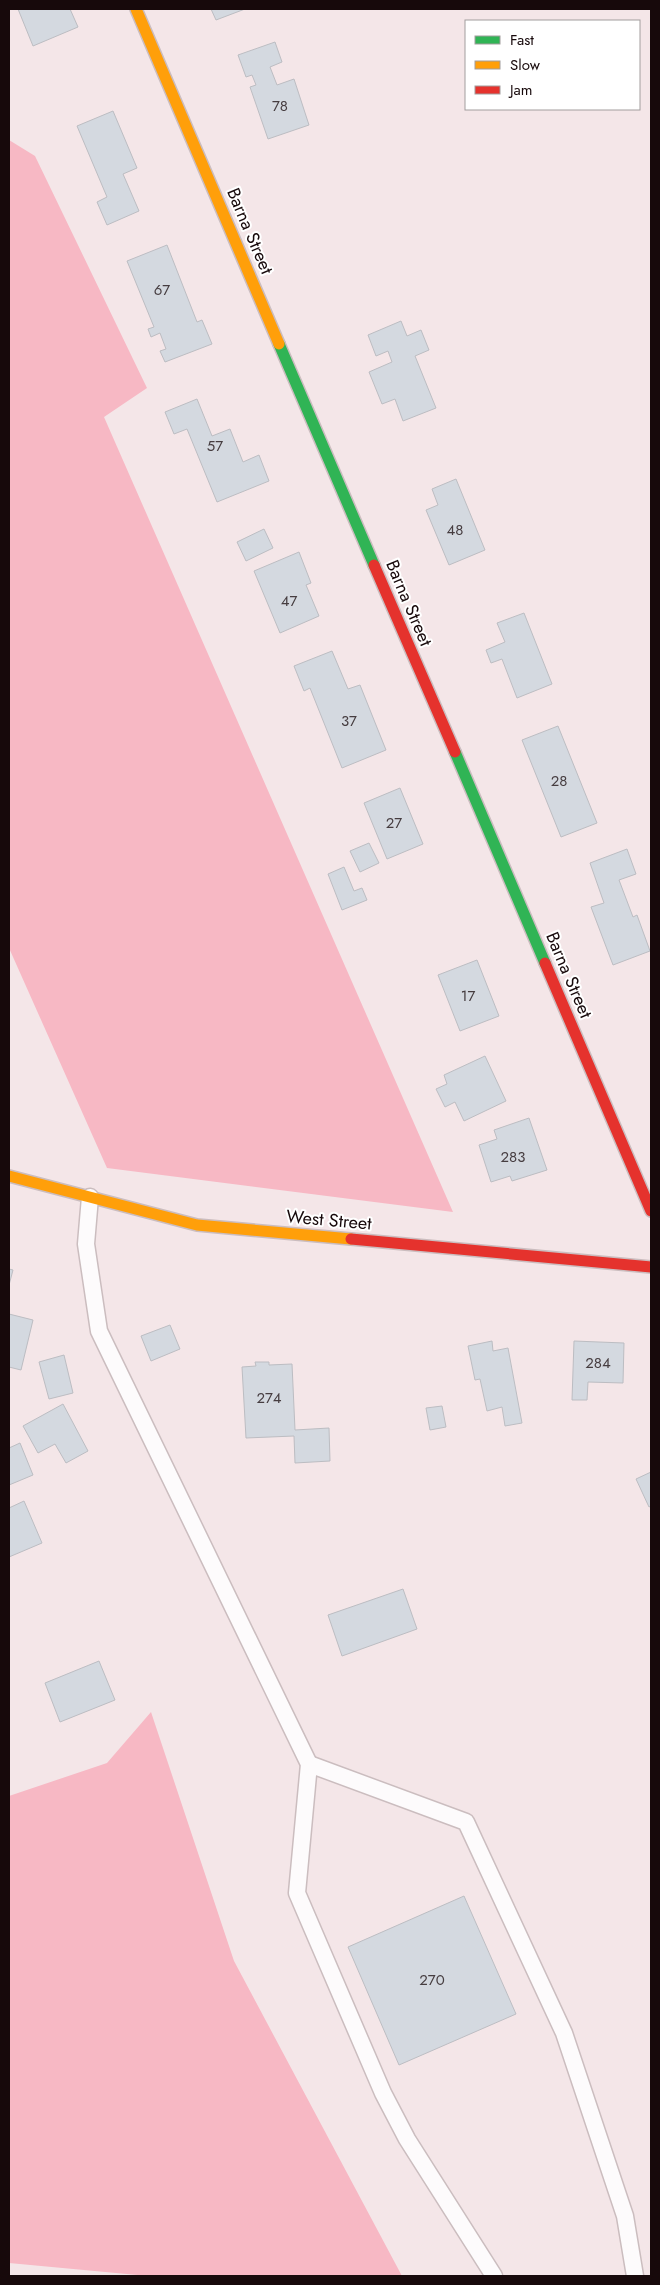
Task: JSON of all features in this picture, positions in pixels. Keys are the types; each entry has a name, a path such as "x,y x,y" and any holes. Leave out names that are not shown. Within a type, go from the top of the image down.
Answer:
{"street":[{"name":"Barna Street","path":"136,9 651,1211"},
{"name":"West Street","path":"9,1176 198,1225 651,1267"}],"lane":[{"path":"90,1197 86,1244 99,1331 309,1764 297,1893 383,2093 407,2139 494,2276"},
{"path":"309,1764 466,1822 564,2034 625,2216 635,2276"}],"shaded area":[{"path":"9,140 35,156 147,388 104,417 453,1212 107,1168 9,948"},
{"path":"151,1712 234,1961 402,2276 148,2276 9,2263 9,1796 107,1763"}],"building":[{"path":"18,9 70,9 78,27 33,46"},
{"path":"211,9 245,9 216,20"},
{"path":"275,42 282,62 270,67 277,85 294,79 309,125 268,139 250,87 256,85 252,75 246,77 238,55"},
{"path":"113,111 137,168 123,174 139,211 107,225 97,202 107,197 77,126"},
{"path":"167,245 197,322 202,320 212,344 165,362 160,351 166,349 160,333 151,337 148,329 154,327 127,261"},
{"path":"401,321 407,336 421,330 429,350 415,356 436,408 403,421 395,399 382,404 369,372 392,362 388,351 376,356 368,335"},
{"path":"197,399 212,436 230,429 243,462 259,455 269,481 217,502 187,429 174,434 165,412"},
{"path":"456,479 485,550 449,565 426,510 438,505 432,489"},
{"path":"264,529 273,548 246,561 237,542"},
{"path":"299,552 311,583 306,585 319,616 280,633 254,571"},
{"path":"524,613 552,684 517,698 502,659 491,663 486,650 505,642 497,623"},
{"path":"332,651 348,689 360,685 386,750 342,768 310,688 304,691 294,666"},
{"path":"558,726 597,823 561,837 522,740"},
{"path":"400,788 423,844 387,859 364,803"},
{"path":"369,843 379,863 360,872 350,851"},
{"path":"627,849 636,874 619,880 633,917 637,915 650,951 613,965 591,907 604,903 590,863"},
{"path":"344,867 354,891 362,888 367,900 342,910 328,874"},
{"path":"477,960 499,1016 460,1031 438,975"},
{"path":"485,1056 506,1101 464,1121 455,1102 445,1107 436,1089 447,1084 444,1075"},
{"path":"529,1118 547,1170 512,1181 510,1176 491,1182 479,1145 497,1139 494,1130"},
{"path":"9,1269 13,1270 9,1285"},
{"path":"9,1314 33,1320 21,1370 9,1367"},
{"path":"170,1325 180,1349 151,1361 141,1336"},
{"path":"492,1341 493,1351 508,1348 522,1423 505,1426 502,1407 487,1411 480,1379 475,1380 468,1346"},
{"path":"574,1341 624,1343 623,1383 588,1382 587,1400 572,1400"},
{"path":"64,1355 73,1393 49,1399 39,1362"},
{"path":"255,1362 269,1362 269,1365 292,1364 295,1430 329,1428 330,1461 295,1463 294,1436 246,1438 242,1367 256,1366"},
{"path":"63,1404 88,1451 66,1463 55,1444 38,1453 23,1426"},
{"path":"442,1406 446,1427 430,1430 426,1408"},
{"path":"20,1443 33,1475 9,1485 9,1448"},
{"path":"651,1472 651,1506 649,1507 636,1479"},
{"path":"24,1501 42,1543 9,1557 9,1508"},
{"path":"403,1589 417,1629 342,1656 328,1615"},
{"path":"99,1661 115,1700 60,1722 45,1683"},
{"path":"464,1896 516,2014 399,2065 348,1947"}],"traffic: fast":[{"path":"279,344 374,565"},
{"path":"455,752 545,963"}],"traffic: slow":[{"path":"136,9 279,344"},
{"path":"9,1176 197,1225 351,1239"}],"traffic: jam":[{"path":"374,565 455,752"},
{"path":"545,963 651,1211"},
{"path":"351,1239 651,1267"}]}
